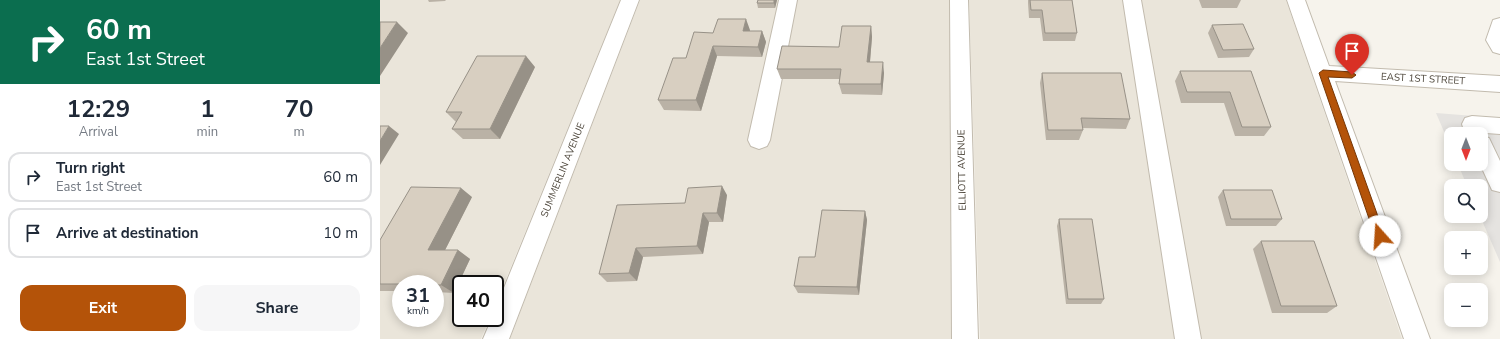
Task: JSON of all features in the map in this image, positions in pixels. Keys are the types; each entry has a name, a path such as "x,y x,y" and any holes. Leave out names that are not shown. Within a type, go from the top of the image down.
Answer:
{"street":[{"name":"SUMMERLIN AVENUE","path":"496,339 630,0"},
{"path":"759,140 788,0"},
{"name":"ELLIOTT AVENUE","path":"959,0 965,339"},
{"path":"1132,0 1188,339"},
{"path":"1296,0 1417,339"},
{"path":"1500,25 1496,40 1500,48"},
{"name":"EAST 1ST STREET","path":"1323,73 1500,84"},
{"path":"1473,127 1472,124 1500,126"},
{"path":"1488,158 1500,183"}],"shaded area":[{"path":"380,0 620,0 504,284 504,275 452,275 452,327 486,327 481,339 380,339"},
{"path":"640,0 950,0 951,339 510,339"},
{"path":"969,0 1286,0 1402,339 980,339"},
{"path":"1436,113 1500,118 1500,262 1488,234 1488,231 1487,231 1483,223 1488,223 1488,179 1464,179 1461,171 1488,171 1488,127 1444,127 1444,132"}],"building":[{"path":"758,0 774,0 774,3 757,3"},
{"path":"1030,0 1072,0 1077,33 1045,33 1042,10 1031,10"},
{"path":"718,19 746,19 743,31 762,31 758,47 713,46 696,100 658,100 673,58 686,58 694,32 713,33"},
{"path":"380,22 397,22 380,48"},
{"path":"1243,24 1254,49 1223,50 1212,25"},
{"path":"842,26 871,26 867,62 883,62 881,84 839,84 841,69 777,69 782,46 839,47"},
{"path":"477,56 526,56 490,129 452,129 462,112 446,112"},
{"path":"1180,71 1251,71 1271,127 1242,127 1230,92 1187,92"},
{"path":"1042,73 1121,73 1130,119 1081,118 1083,130 1048,130"},
{"path":"380,126 389,126 380,141"},
{"path":"722,186 717,213 703,213 697,246 636,248 629,273 599,274 617,205 685,203 688,188"},
{"path":"411,187 461,188 428,250 458,250 444,279 444,275 392,275 392,284 380,284 380,240"},
{"path":"1223,190 1272,190 1282,219 1231,219"},
{"path":"822,210 865,211 857,287 794,286 799,257 815,257"},
{"path":"1059,219 1092,219 1104,299 1068,299"},
{"path":"1261,241 1314,241 1337,306 1281,306"}],"route":[{"path":"1352,75 1323,73 1380,236"}]}
